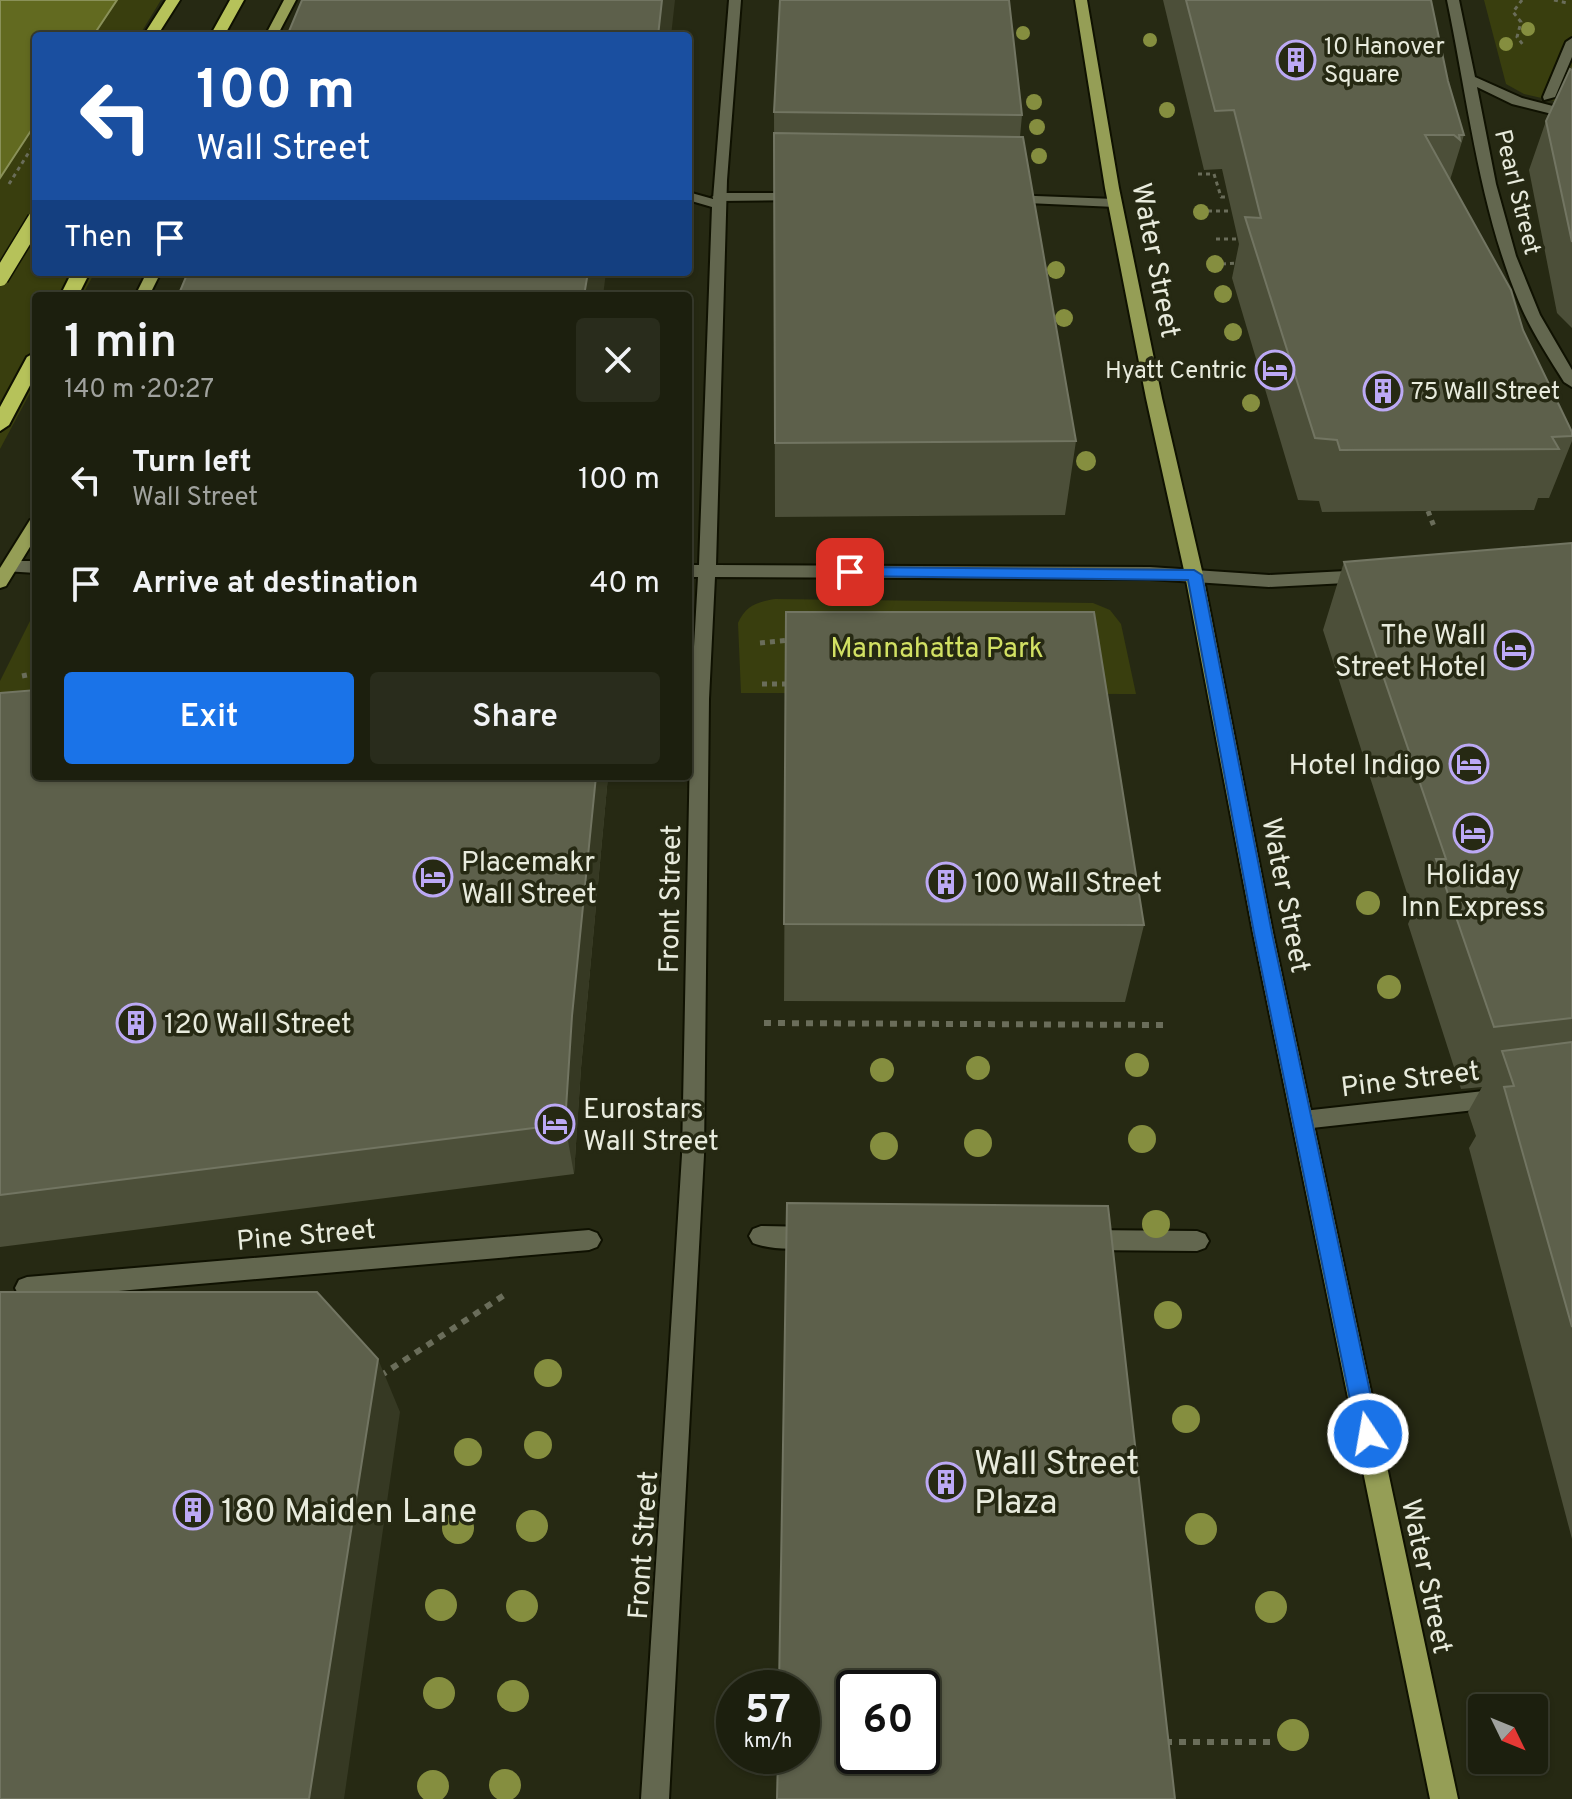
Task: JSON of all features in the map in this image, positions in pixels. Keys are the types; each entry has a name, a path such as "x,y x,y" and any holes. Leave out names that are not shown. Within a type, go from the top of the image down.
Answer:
{"highway":[{"path":"153,32 173,0"},
{"path":"219,32 237,0"},
{"path":"0,278 32,226"},
{"path":"0,425 32,365"}],"main road":[{"path":"273,32 290,0"},
{"name":"Water Street","path":"1081,0 1115,203 1154,398 1194,575 1263,933 1444,1799"},
{"path":"5,574 32,530"}],"street":[{"name":"Front Street","path":"655,1799 693,1155 700,699 698,571 719,201 735,0"},
{"name":"Pearl Street","path":"1453,0 1490,178 1521,291 1548,347 1572,382"},
{"path":"1549,97 1572,42"},
{"path":"1471,80 1517,101 1572,115"},
{"path":"692,197 719,201 813,197"},
{"path":"985,199 1115,203"},
{"path":"5,574 32,568"},
{"path":"698,571 1194,575 1298,581 1383,575"},
{"name":"Pine Street","path":"1303,1120 1526,1094"},
{"path":"761,1236 839,1237"},
{"path":"1057,1239 1197,1241"},
{"name":"Pine Street","path":"27,1288 589,1240"}],"path":[{"path":"7,187 32,147"},
{"path":"1198,174 1214,174 1221,197 1239,197"},
{"path":"1208,211 1241,211"},
{"path":"1216,239 1249,239"},
{"path":"1222,264 1246,263"},
{"path":"1428,511 1435,529"},
{"path":"760,643 805,639"},
{"path":"22,676 32,674"},
{"path":"762,684 791,684"},
{"path":"764,1023 1164,1025"},
{"path":"372,1381 513,1290"},
{"path":"1151,1742 1276,1742"}],"green space":[{"path":"117,0 161,0 141,32 96,32"},
{"path":"1484,0 1572,0 1572,75 1559,102 1524,94 1506,84"},
{"path":"32,129 32,276 93,276 84,292 32,292 32,389 0,449 0,178"},
{"name":"Mannahatta Park","path":"775,599 1093,603 1110,610 1121,624 1136,694 741,693 738,623 753,605"},
{"path":"32,617 32,748 0,751 0,681"}],"shaded area":[{"path":"0,0 117,0 96,32 32,32 32,129 0,178"}],"building":[{"path":"302,0 662,0 658,32 289,32"},
{"path":"780,0 1009,0 1022,115 774,112"},
{"path":"1186,0 1431,0 1448,81 1464,135 1459,135 1460,140 1454,135 1425,135 1511,290 1523,330 1572,432 1572,436 1552,437 1559,449 1340,450 1337,440 1315,438 1245,217 1261,218 1234,110 1215,111"},
{"path":"1572,70 1572,242 1546,121"},
{"path":"774,133 1023,137 1076,441 775,443"},
{"path":"186,276 587,276 585,292 180,292"},
{"path":"1572,543 1572,1018 1494,1027 1436,859 1446,859 1344,562"},
{"name":"100 Wall Street","path":"786,612 1094,612 1144,925 784,924"},
{"path":"32,690 32,780 596,780 572,1016 565,1124 0,1195 0,693"},
{"path":"1572,1042 1572,1327 1504,1087 1514,1086 1502,1051"},
{"name":"Wall Street Plaza","path":"787,1203 1108,1206 1175,1799 777,1799 778,1774 820,1774 820,1670 779,1670"},
{"name":"180 Maiden Lane","path":"0,1292 317,1292 378,1359 309,1799 0,1799"}],"place":[{"name":"10 Hanover Square","path":"1296,60"},
{"name":"Hyatt Centric","path":"1275,370"},
{"name":"75 Wall Street","path":"1383,391"},
{"name":"The Wall Street Hotel","path":"1514,650"},
{"name":"Hotel Indigo","path":"1469,764"},
{"name":"Holiday Inn Express","path":"1473,833"},
{"name":"Placemakr Wall Street","path":"433,877"},
{"name":"100 Wall Street","path":"946,882"},
{"name":"120 Wall Street","path":"136,1023"},
{"name":"Eurostars Wall Street","path":"555,1124"},
{"name":"Wall Street Plaza","path":"946,1482"},
{"name":"180 Maiden Lane","path":"193,1510"}],"route":[{"path":"850,572 1194,575 1263,933 1368,1434"}]}
